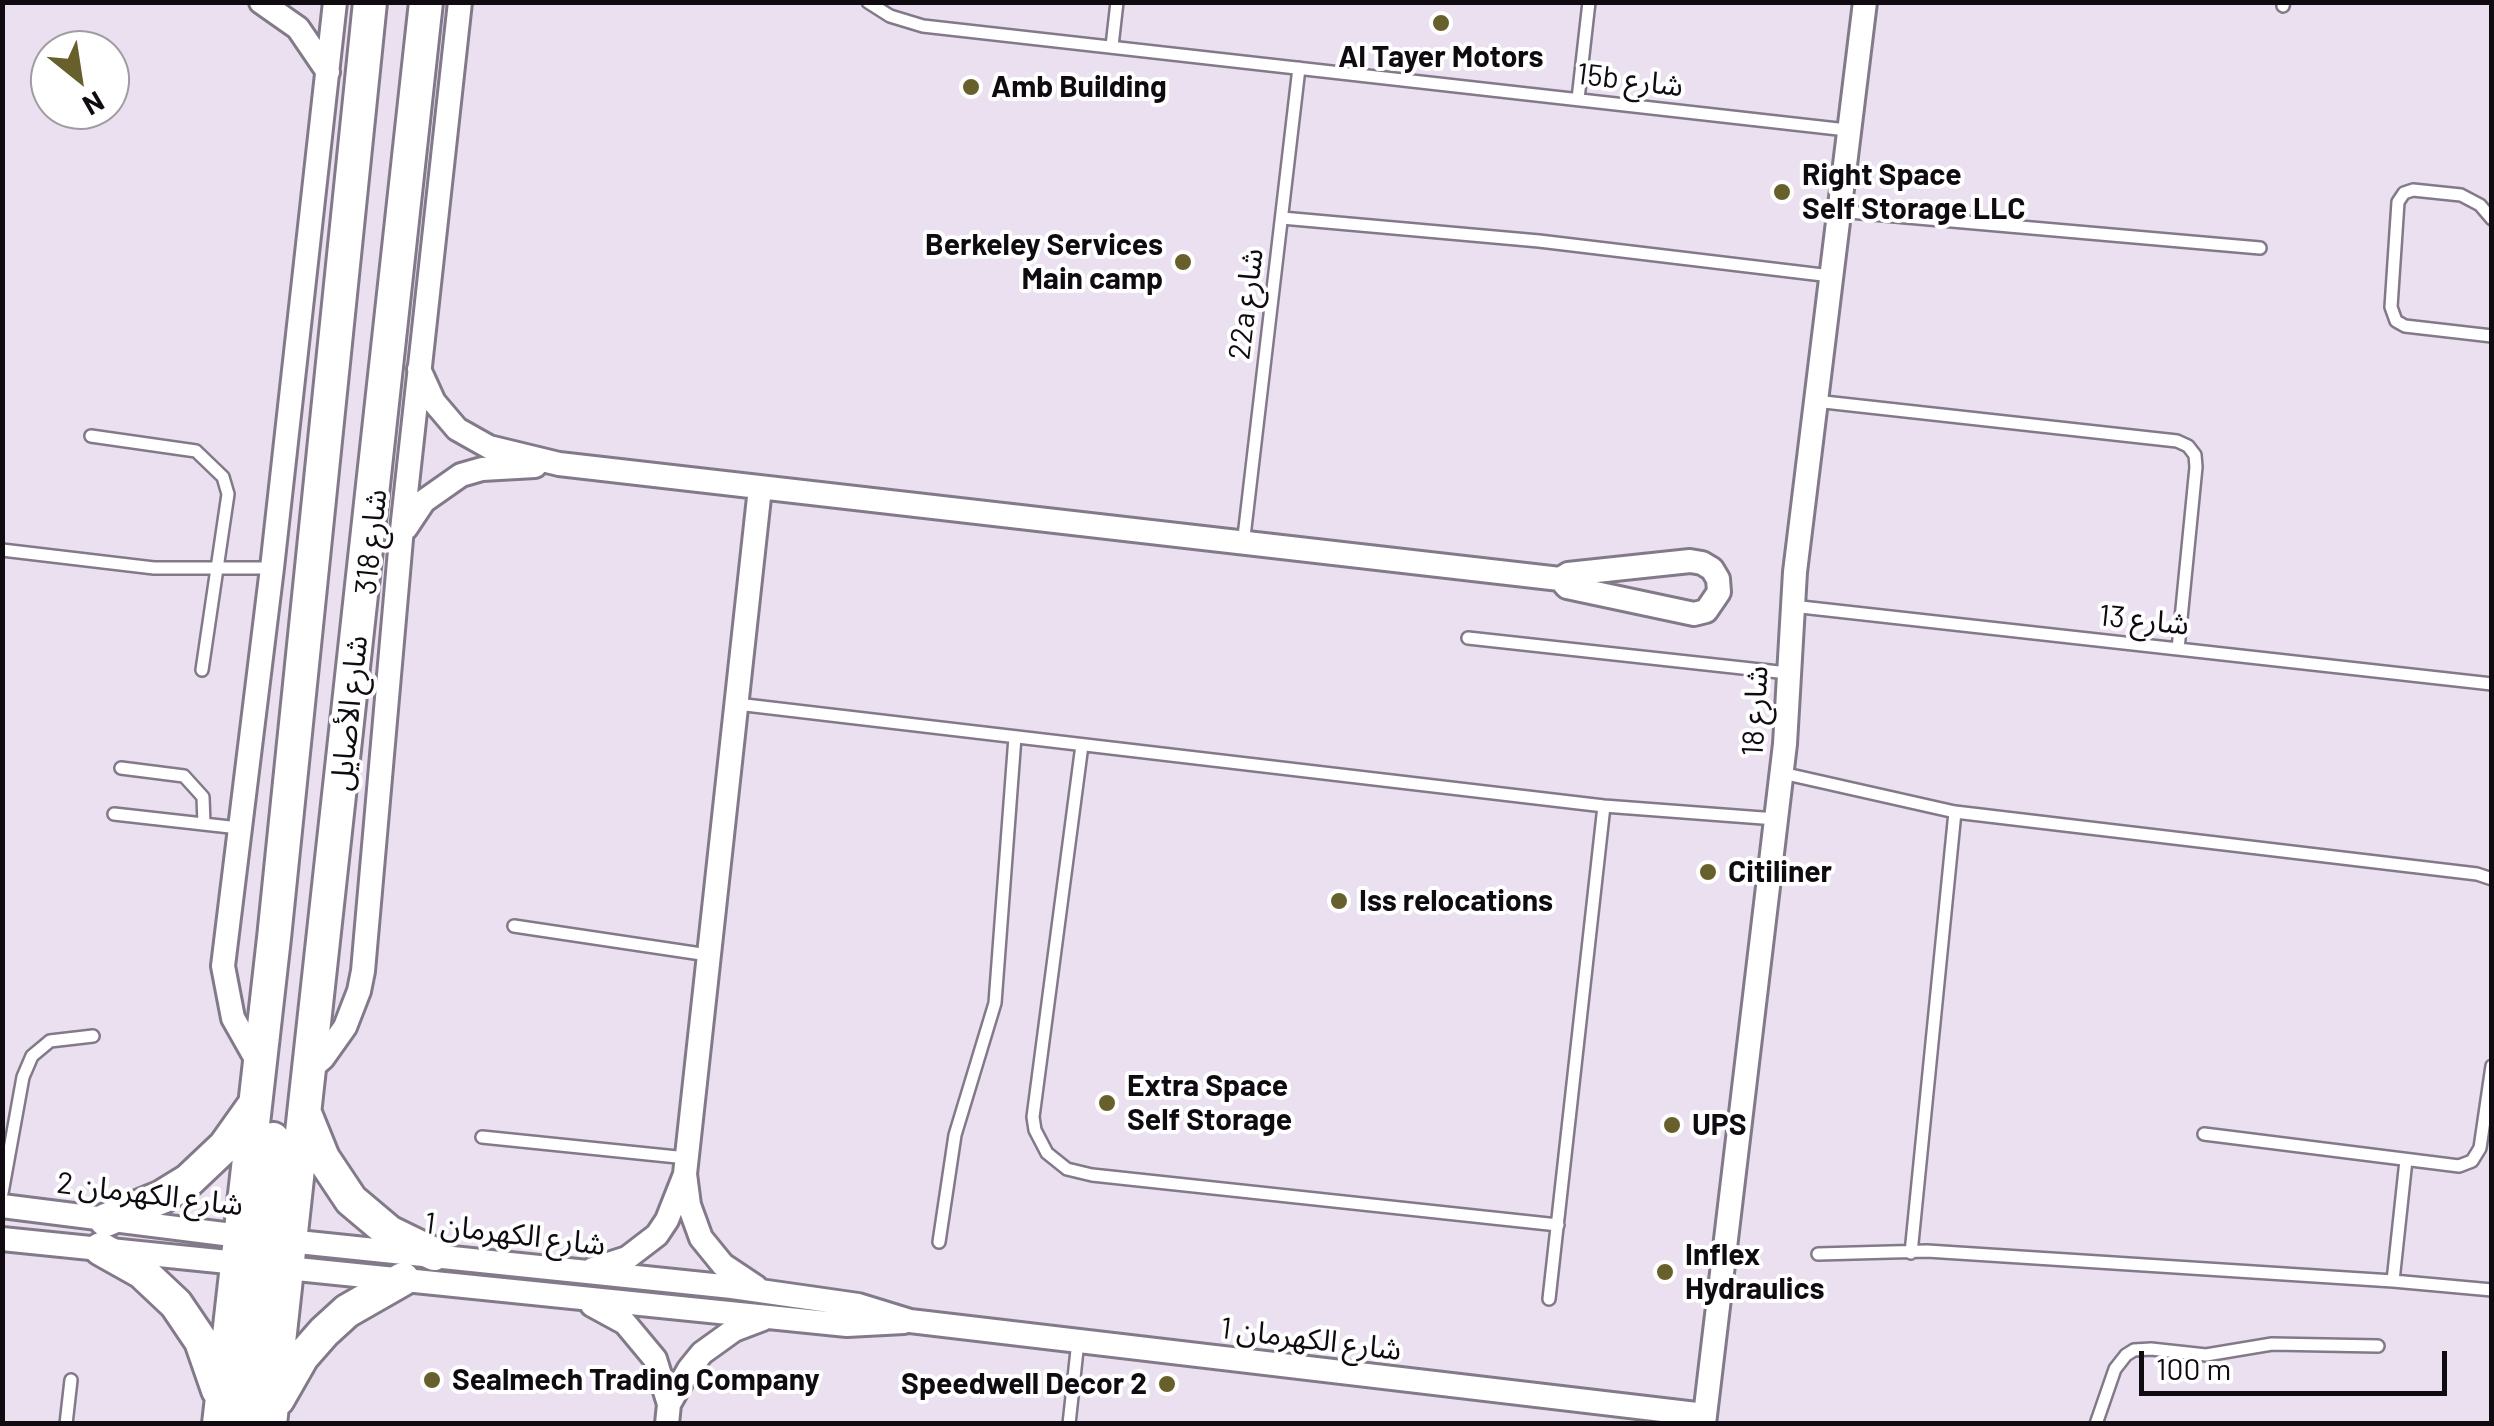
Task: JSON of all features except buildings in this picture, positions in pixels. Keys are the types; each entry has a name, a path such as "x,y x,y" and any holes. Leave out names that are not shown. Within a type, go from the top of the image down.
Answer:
{"main road":[{"name":"شارع الأصايل","path":"245,1417 264,1252 255,1104 370,2"},
{"name":"شارع الأصايل","path":"245,1417 264,1252 304,1110 426,2"},
{"path":"264,1252 288,988 285,964 274,938"},
{"path":"255,1104 226,1146 188,1181 104,1234 176,1304 245,1417 347,1311 403,1279"},
{"path":"304,1110 323,1158 351,1200 389,1232 434,1254"}],"street":[{"path":"261,2 298,28 328,72"},
{"path":"260,1064 240,1034 224,984 223,966 272,568 334,2"},
{"name":"شارع 318","path":"308,1072 335,1043 360,991 401,539 460,2"},
{"name":"شارع 18","path":"1704,1420 1782,773 1792,606 1864,2"},
{"path":"419,369 434,402 457,429 489,447 559,464 1560,580 1567,587 1694,614 1706,610 1719,592 1712,569 1702,562 1690,561 1568,574 1560,580"},
{"path":"401,539 424,500 461,476 482,469 559,464"},
{"path":"576,1272 610,1265 643,1248 667,1220 686,1166 760,488"},
{"path":"686,1166 694,1222 710,1252 767,1293"},
{"name":"شارع الكهرمان 2","path":"2,1206 104,1234 264,1252"},
{"name":"شارع الكهرمان 2","path":"2,1239 104,1234"},
{"name":"شارع الكهرمان 1","path":"264,1252 403,1279 560,1298 847,1325 910,1321 1704,1420"},
{"name":"شارع الكهرمان 1","path":"264,1252 434,1254 858,1304 910,1321"},
{"path":"560,1298 605,1310 642,1340 665,1381 668,1414"},
{"path":"668,1414 688,1369 717,1340 772,1316"}],"lane":[{"path":"1112,46 1117,2"},
{"path":"1578,99 1588,2"},
{"name":"15b شارع","path":"872,5 923,26 1847,130"},
{"name":"22a شارع","path":"1243,546 1299,68"},
{"path":"2492,220 2480,205 2461,194 2414,190 2404,193 2398,202 2391,307 2396,322 2405,326 2492,336"},
{"path":"1838,211 2260,248"},
{"path":"1282,218 1539,242 1831,276"},
{"path":"1816,401 2177,441 2188,446 2195,455 2196,467 2178,648"},
{"path":"91,436 196,451 224,477 228,494 202,670"},
{"path":"2,550 154,568 272,568"},
{"name":"شارع 13","path":"1792,606 2492,684"},
{"path":"1468,638 1788,673"},
{"path":"737,704 1604,806 1776,818"},
{"path":"939,1242 955,1135 995,1003 1015,738"},
{"path":"1082,746 1033,1117 1047,1153 1067,1169 1092,1176 1558,1225"},
{"path":"121,768 184,776 203,797 204,824"},
{"path":"1782,773 1956,812 2492,878"},
{"path":"1548,1299 1604,806"},
{"path":"1910,1253 1956,812"},
{"path":"114,814 239,828"},
{"path":"514,926 708,955"},
{"path":"2,1192 23,1078 32,1056 50,1041 93,1036"},
{"path":"2204,1134 2458,1166 2472,1160 2480,1148 2492,1066"},
{"path":"482,1137 686,1166"},
{"path":"2393,1281 2406,1160"},
{"path":"1818,1254 1958,1252 2492,1290"},
{"path":"1069,1424 1078,1341"},
{"path":"2096,1424 2115,1369 2134,1350 2206,1355 2280,1343 2378,1346"},
{"path":"66,1424 71,1380"}],"place":[{"name":"Al Tayer Motors","path":"1441,23"},
{"name":"Amb Building","path":"971,87"},
{"name":"Right Space Self Storage LLC","path":"1782,192"},
{"name":"Berkeley Services Main camp","path":"1183,262"},
{"name":"Citiliner","path":"1708,872"},
{"name":"Iss relocations","path":"1339,901"},
{"name":"Extra Space Self Storage","path":"1107,1103"},
{"name":"UPS","path":"1672,1125"},
{"name":"Inflex Hydraulics","path":"1665,1272"},
{"name":"Sealmech Trading Company","path":"432,1380"},
{"name":"Speedwell Decor 2","path":"1167,1384"}]}
